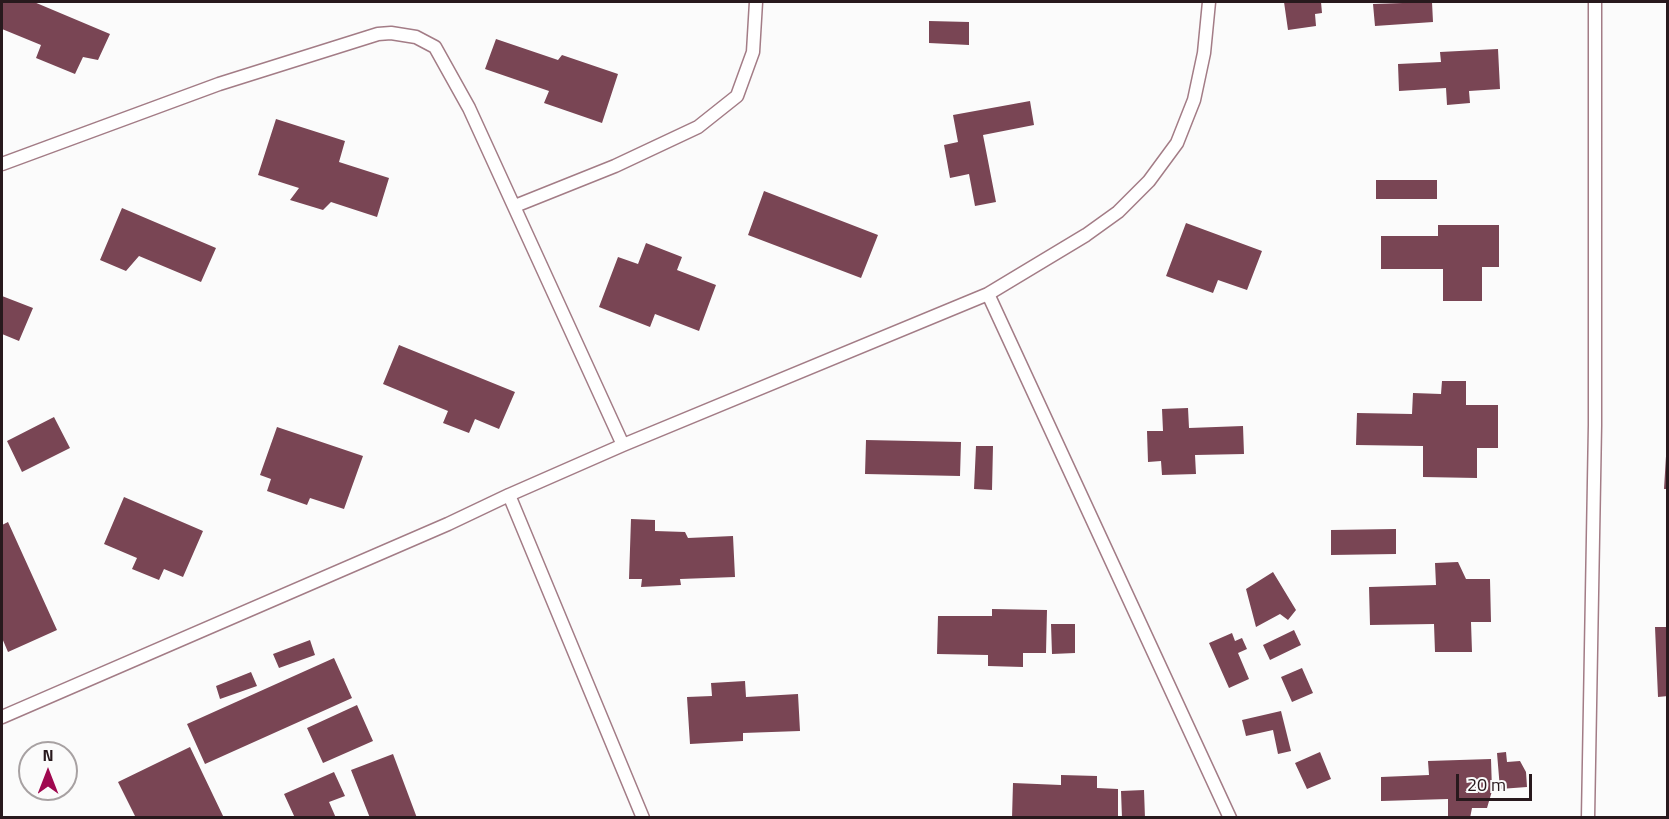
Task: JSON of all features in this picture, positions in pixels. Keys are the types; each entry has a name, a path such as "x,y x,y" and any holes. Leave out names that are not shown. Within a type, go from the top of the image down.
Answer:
{"lane":[{"path":"515,206 615,166 698,127 737,96 753,52 756,2"},
{"path":"2,717 448,524 623,445 988,294 1086,236 1118,212 1149,181 1177,143 1194,100 1204,53 1209,2"},
{"path":"1588,818 1595,425 1595,2"},
{"path":"2,164 219,84 378,34 391,33 416,37 435,47 470,108 623,445"},
{"path":"988,294 1230,818"},
{"path":"509,495 643,818"}],"building":[{"path":"2,2 34,2 110,34 98,60 83,57 75,74 36,58 41,45 2,29"},
{"path":"1284,2 1321,2 1322,13 1315,14 1316,26 1288,30"},
{"path":"1432,2 1433,22 1375,26 1373,4"},
{"path":"929,21 969,22 969,45 929,43"},
{"path":"496,39 558,60 562,55 618,74 602,123 544,103 549,91 485,69"},
{"path":"1498,49 1500,89 1469,91 1470,103 1447,105 1446,88 1399,91 1398,64 1441,62 1440,52"},
{"path":"1030,101 1034,125 983,135 996,202 975,206 969,174 950,178 944,145 958,142 953,115"},
{"path":"276,119 345,141 339,162 389,178 377,217 331,202 323,210 290,200 299,188 258,175"},
{"path":"1376,180 1437,180 1437,199 1376,199"},
{"path":"764,191 878,235 861,278 748,235"},
{"path":"122,208 216,248 201,282 139,256 126,271 100,260"},
{"path":"1186,223 1262,251 1247,290 1218,280 1213,293 1166,276"},
{"path":"1438,225 1499,225 1499,267 1482,267 1482,301 1443,301 1443,269 1381,269 1381,236 1438,236"},
{"path":"646,243 682,257 677,270 716,285 699,331 655,314 650,327 599,307 618,257 638,264"},
{"path":"2,296 33,308 19,341 2,334"},
{"path":"399,345 515,392 499,429 475,419 469,433 443,423 448,411 383,384"},
{"path":"1442,381 1466,381 1466,405 1498,405 1498,448 1477,448 1477,478 1423,477 1423,446 1356,445 1357,413 1412,414 1413,393 1441,394"},
{"path":"1188,408 1189,428 1243,426 1244,454 1195,455 1196,474 1162,475 1161,461 1148,462 1147,431 1163,431 1162,409"},
{"path":"54,417 70,448 22,472 7,441"},
{"path":"277,427 363,456 344,509 310,498 307,505 267,491 271,479 260,475"},
{"path":"866,440 961,442 960,476 865,474"},
{"path":"976,446 993,446 992,490 974,489"},
{"path":"1666,456 1668,456 1668,489 1664,489"},
{"path":"124,497 203,531 183,577 164,569 159,580 132,569 137,558 104,544"},
{"path":"631,519 655,520 655,531 685,532 688,538 733,536 735,577 680,579 681,585 641,587 642,579 629,579"},
{"path":"8,522 57,630 8,652 2,638 2,525"},
{"path":"1396,529 1396,554 1331,555 1331,530"},
{"path":"1458,562 1466,579 1490,579 1491,622 1471,622 1472,652 1435,652 1434,624 1370,625 1369,587 1436,585 1435,563"},
{"path":"1273,572 1296,610 1288,620 1280,614 1256,627 1246,589"},
{"path":"992,609 1047,610 1046,653 1023,653 1023,667 988,666 988,655 937,654 938,616 992,616"},
{"path":"1051,624 1075,624 1075,653 1052,654"},
{"path":"1655,627 1668,627 1668,696 1658,697"},
{"path":"1294,630 1301,645 1270,660 1263,645"},
{"path":"1232,633 1235,641 1242,638 1247,649 1238,653 1249,679 1229,688 1209,643"},
{"path":"310,640 315,655 279,668 273,654"},
{"path":"334,658 352,698 205,764 187,724"},
{"path":"1302,668 1313,693 1292,702 1281,677"},
{"path":"251,672 257,686 220,699 216,686"},
{"path":"745,681 746,697 798,694 800,731 743,733 743,741 690,744 687,697 712,696 711,683"},
{"path":"357,705 373,741 323,763 307,728"},
{"path":"1281,711 1291,751 1278,754 1273,730 1246,736 1242,720"},
{"path":"190,747 224,818 136,818 118,782"},
{"path":"1320,752 1331,779 1307,789 1295,763"},
{"path":"1506,752 1507,762 1520,761 1526,772 1527,787 1500,789 1497,753"},
{"path":"393,754 417,818 370,818 351,770"},
{"path":"1491,759 1492,791 1487,808 1472,808 1470,818 1448,818 1448,799 1381,801 1381,777 1429,775 1428,761"},
{"path":"334,772 345,796 329,802 336,818 295,818 284,794"},
{"path":"1061,775 1097,776 1097,788 1118,789 1118,818 1012,818 1013,783 1061,785"},
{"path":"1144,790 1145,818 1122,818 1121,791"}]}
